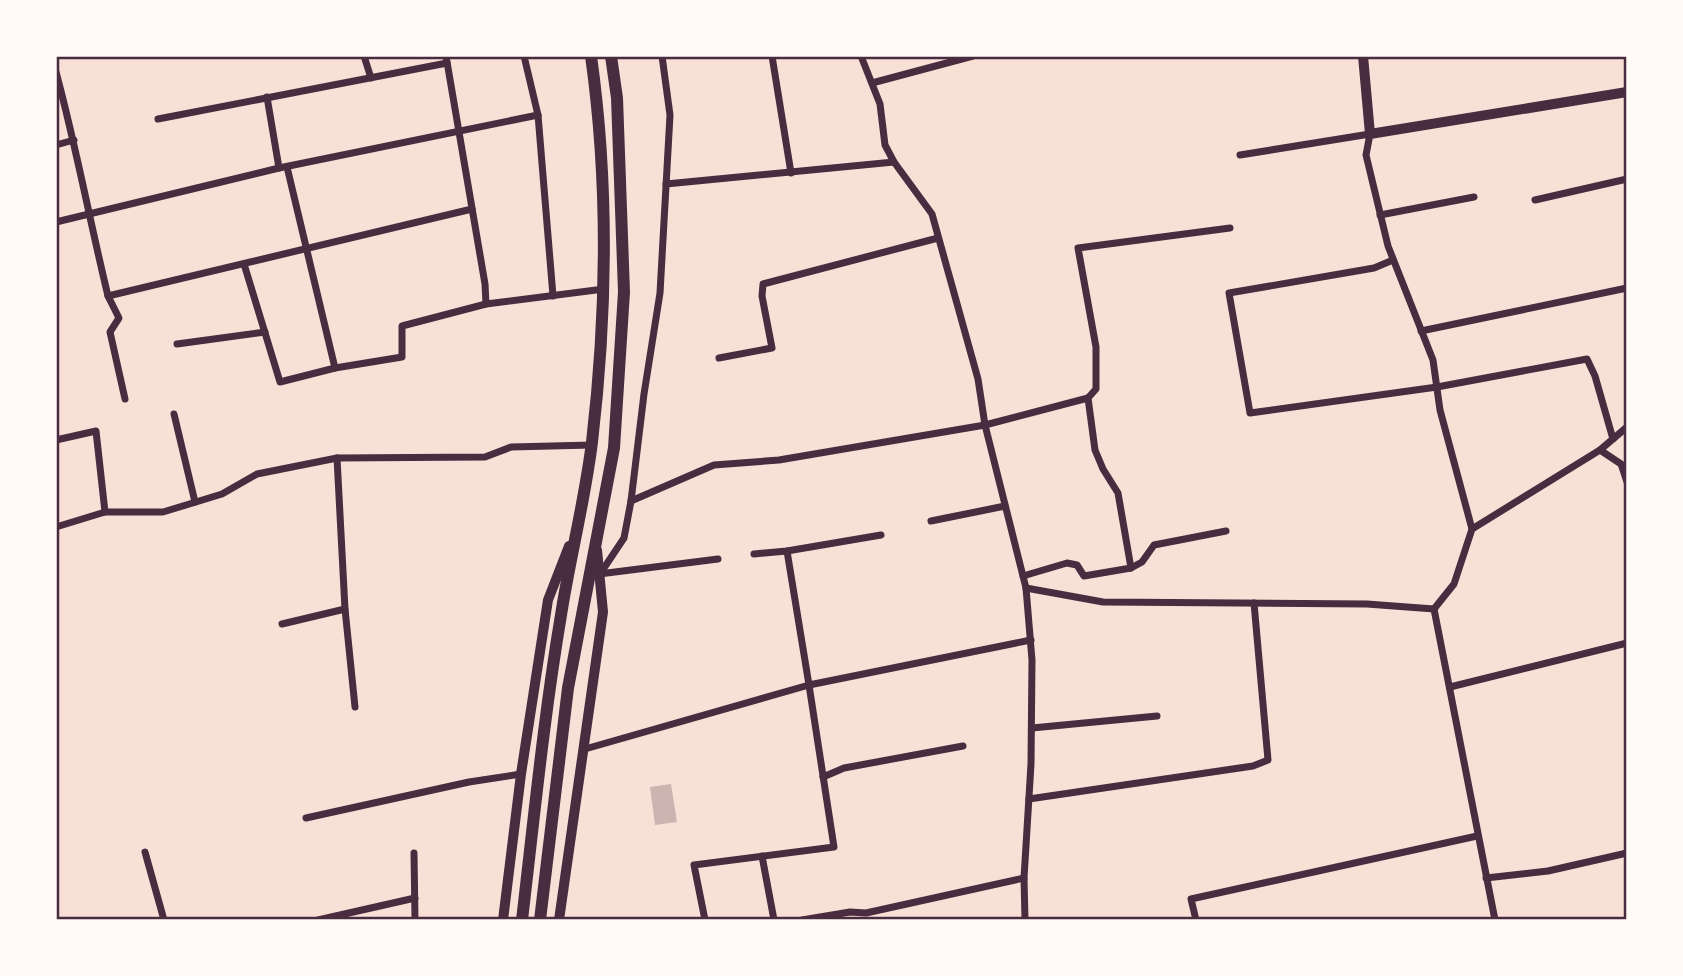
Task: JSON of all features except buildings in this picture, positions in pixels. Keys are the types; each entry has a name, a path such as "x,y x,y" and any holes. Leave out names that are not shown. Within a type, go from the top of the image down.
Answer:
{"highway":[{"path":"522,920 560,615 592,445 601,351 604,289 603,183 591,56"},
{"path":"540,920 568,688 614,448 624,292 617,98 611,56"}],"street":[{"path":"364,56 370,78"},
{"path":"524,56 538,115 553,296"},
{"path":"599,574 624,538 660,293 670,115 662,56"},
{"path":"772,56 791,173"},
{"path":"861,56 880,104 885,145 894,162 932,214 978,380 985,425 1026,588 1031,640 1031,728 1024,878 1025,920"},
{"path":"872,83 973,56"},
{"path":"1363,56 1370,134 1366,155 1393,260 1433,360 1440,410 1472,529 1454,584 1434,609"},
{"path":"158,119 370,78 447,59 485,284 486,304"},
{"path":"56,72 74,140 108,296 119,318 110,332 124,399"},
{"path":"1240,155 1627,92"},
{"path":"267,97 335,368"},
{"path":"56,222 283,167 538,115"},
{"path":"56,145 74,140"},
{"path":"666,184 894,162"},
{"path":"1535,200 1627,179"},
{"path":"1380,215 1474,197"},
{"path":"108,296 472,209"},
{"path":"631,501 715,465 779,460 985,425 1088,398 1096,389 1096,347 1078,248 1230,228"},
{"path":"719,358 772,348 762,296 763,284 938,238"},
{"path":"1393,260 1374,268 1229,293 1251,412 1437,387 1587,359 1595,376 1613,439"},
{"path":"244,264 280,382 335,368 402,357 401,326 486,304 604,289"},
{"path":"1421,331 1627,288"},
{"path":"177,344 265,332"},
{"path":"1088,398 1095,450 1118,493 1131,568"},
{"path":"174,414 195,502"},
{"path":"1472,529 1600,450 1627,427"},
{"path":"56,440 96,431 105,512"},
{"path":"56,527 105,512 163,512 222,494 257,474 337,458 485,457 511,447 592,445"},
{"path":"1600,450 1621,464 1627,482"},
{"path":"337,458 345,609 355,706"},
{"path":"931,521 1005,506"},
{"path":"503,920 521,774 548,600 576,530"},
{"path":"1023,576 1067,563 1077,565 1084,576 1131,568 1142,562 1154,545 1226,531"},
{"path":"754,554 881,535"},
{"path":"559,920 603,612 596,539"},
{"path":"705,920 694,865 834,847 787,551"},
{"path":"599,574 718,559"},
{"path":"1026,588 1103,601 1367,604 1434,609"},
{"path":"1029,799 1253,766 1268,760 1254,603"},
{"path":"282,624 345,609"},
{"path":"1434,609 1495,920"},
{"path":"585,749 809,685 1031,640"},
{"path":"1450,687 1627,643"},
{"path":"1031,728 1157,716"},
{"path":"823,777 845,768 963,746"},
{"path":"306,818 469,782 521,774"},
{"path":"1196,920 1191,899 1477,836"},
{"path":"145,852 164,920"},
{"path":"414,853 415,920"},
{"path":"1486,878 1548,871 1627,853"},
{"path":"762,856 774,920"},
{"path":"802,920 850,912 866,913 1024,878"},
{"path":"318,920 415,898"}]}
